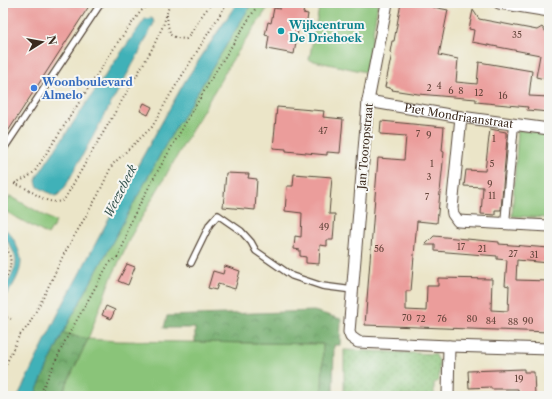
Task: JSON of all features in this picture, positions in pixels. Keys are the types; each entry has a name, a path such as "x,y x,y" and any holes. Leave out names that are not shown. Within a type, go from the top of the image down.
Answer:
{"street":[{"name":"Jan Tooropstraat","path":"387,3 368,101 349,332 351,337 358,342 549,349"},
{"path":"499,3 549,11"},
{"name":"Piet Mondriaanstraat","path":"368,101 461,117 549,129"},
{"path":"461,117 452,208 453,214 458,221 505,222 549,226"},
{"path":"505,222 514,125"},
{"path":"448,396 449,346"}],"lane":[{"path":"3,150 101,3"},
{"path":"191,263 210,224 218,215 241,231 251,242 256,251 292,276 322,286 353,290"}],"path":[{"path":"151,3 141,11 118,42 35,171 28,177 14,184 21,185 44,200 53,202 64,200 152,49 163,26 170,3"},
{"path":"167,14 168,26 171,35 177,38 186,39 212,3"},
{"path":"3,371 19,336 28,326 64,254 98,195 112,165 152,127 227,3"},
{"path":"39,396 76,321 109,263 117,258 126,239 128,228 156,174 214,74 259,3"},
{"path":"3,241 9,251 11,262 9,273 3,282"},
{"path":"3,316 11,319"}],"green space":[{"path":"252,3 271,3 231,62 131,236 109,283 88,339 63,333 166,144"},
{"path":"320,3 378,3 366,72 309,60"},
{"path":"518,130 549,134 549,218 512,216"},
{"path":"10,196 56,222 48,235 3,210"},
{"path":"314,311 341,319 340,345 334,345 333,396 322,396 323,344 195,342 195,328 164,328 167,316"},
{"path":"63,333 88,339 61,396 34,396"},
{"path":"88,339 118,341 323,344 322,396 61,396"},
{"path":"344,350 435,354 439,361 439,380 434,383 434,396 344,396"}],"water":[{"path":"237,3 252,3 166,144 63,333 34,396 18,396 61,308 129,181 185,81"},
{"path":"145,19 153,19 154,23 140,51 65,187 58,195 55,196 38,187 36,181 38,175"},
{"path":"3,229 11,235 14,240 20,253 21,266 15,282 3,298 5,288 14,271 16,261 14,252 5,236"}],"building":[{"path":"3,3 91,3 3,139"},
{"name":"Wijkcentrum De Driehoek","path":"281,3 305,3 303,13 308,14 306,27 299,25 294,54 267,49 269,36 265,35 268,22 271,23 274,8 280,9"},
{"path":"401,3 427,3 433,4 433,7 448,10 439,55 458,59 456,82 477,84 479,62 532,71 529,96 549,97 549,112 527,110 528,107 476,102 476,99 418,94 392,90 393,89 385,87 392,53 390,52 392,41 394,41"},
{"path":"473,10 479,19 537,30 542,27 546,32 549,32 549,80 536,77 540,55 472,42 474,30 469,29"},
{"path":"144,103 152,107 148,115 140,111"},
{"path":"277,107 324,111 323,117 343,119 340,153 327,152 327,155 286,151 286,149 273,148"},
{"path":"381,121 444,127 442,151 444,152 437,223 417,221 411,291 406,291 406,310 426,311 427,286 438,286 438,278 492,279 491,310 508,311 509,286 505,285 507,260 497,259 497,256 435,251 435,245 425,245 434,236 499,242 499,244 549,248 549,263 517,260 516,280 549,281 549,332 365,325 378,158 404,160 406,136 380,134"},
{"path":"490,129 506,132 507,138 501,210 495,210 495,215 481,214 483,187 464,186 466,170 485,171"},
{"path":"226,173 249,174 248,178 257,179 255,210 223,207"},
{"path":"294,174 332,177 329,214 335,214 333,240 327,240 327,246 320,245 319,264 306,263 306,257 300,256 300,250 294,249 295,236 301,237 302,213 285,211 287,186 293,186"},
{"path":"127,264 135,267 128,285 118,281"},
{"path":"225,266 240,271 235,289 218,284 216,290 208,288 213,271 223,274"},
{"path":"106,306 115,310 111,319 102,315"},
{"path":"524,369 524,372 534,372 535,396 518,396 518,389 491,389 491,387 469,388 468,371"}],"place":[{"name":"Wijkcentrum De Driehoek","path":"281,31"},
{"name":"Woonboulevard Almelo","path":"34,88"}],"water label":[{"name":"Weezebeek","path":"120,191"}]}
